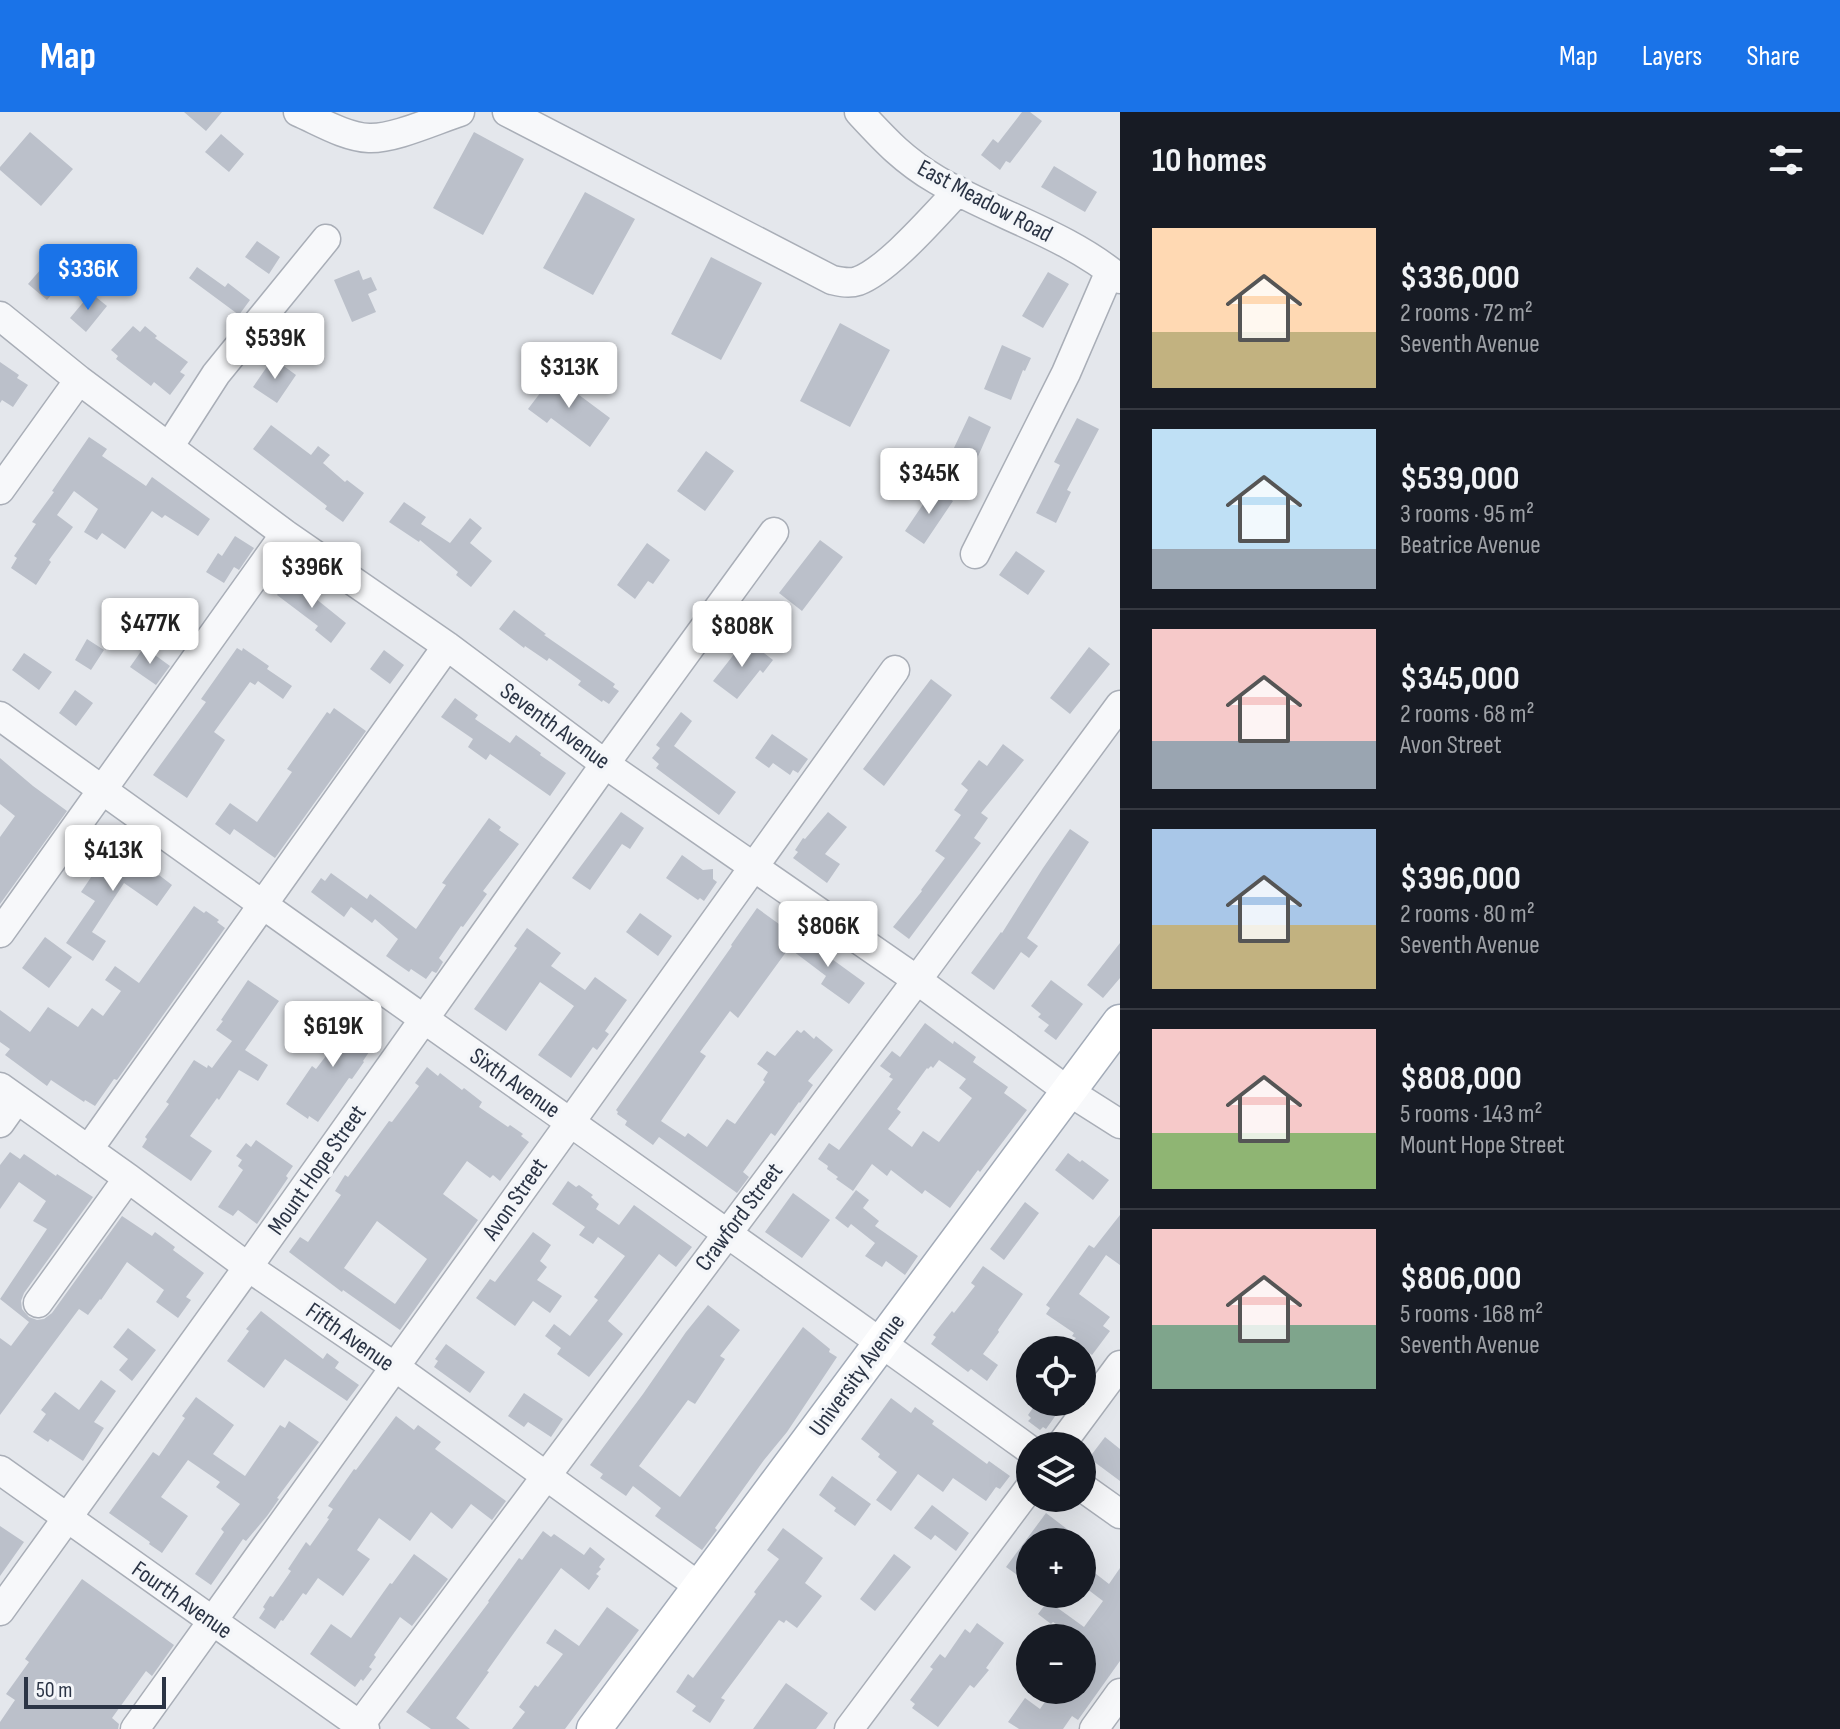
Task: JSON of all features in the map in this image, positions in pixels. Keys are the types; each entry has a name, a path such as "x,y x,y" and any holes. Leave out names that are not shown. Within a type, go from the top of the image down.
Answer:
{"main road":[{"name":"University Avenue","path":"594,1729 1120,1022"}],"street":[{"path":"298,112 345,132 371,138 460,112"},
{"path":"507,112 832,280 849,283 869,275 901,249 958,191"},
{"name":"East Meadow Road","path":"859,112 885,142 935,179 1064,243 1115,275"},
{"path":"169,447 216,374 326,239"},
{"path":"975,554 1115,275"},
{"name":"Seventh Avenue","path":"0,316 79,380 285,534 447,646 605,764 917,980 1068,1091 1120,1124"},
{"path":"0,490 79,380"},
{"name":"Mount Hope Street","path":"0,1611 774,532"},
{"path":"0,933 285,534"},
{"path":"88,1150 447,646"},
{"name":"Avon Street","path":"135,1729 895,670"},
{"name":"Crawford Street","path":"360,1728 1120,705"},
{"name":"Sixth Avenue","path":"0,716 1016,1440"},
{"path":"0,1123 8,1093"},
{"name":"Fifth Avenue","path":"8,1093 700,1587"},
{"path":"38,1303 128,1178"},
{"path":"1070,1432 1120,1365"},
{"name":"Fourth Avenue","path":"0,1470 360,1728"},
{"path":"1096,1497 1120,1514"},
{"path":"849,1729 1016,1506"},
{"path":"1094,1729 1120,1693"}],"building":[{"path":"184,112 222,112 206,131"},
{"path":"1022,112 1030,112 1042,121 1010,163 1006,161 1000,170 981,155 993,139 998,143"},
{"path":"30,132 73,169 41,206 0,170"},
{"path":"474,132 524,159 483,235 433,208"},
{"path":"221,134 244,154 229,172 205,152"},
{"path":"1054,166 1097,192 1085,212 1041,187"},
{"path":"585,192 635,219 593,295 543,268"},
{"path":"257,241 280,257 269,274 245,257"},
{"path":"55,253 74,268 47,300 28,284"},
{"path":"711,257 762,283 721,360 671,334"},
{"path":"197,267 225,287 228,283 250,300 239,315 189,278"},
{"path":"359,270 363,280 371,277 377,290 368,294 376,312 352,322 334,280"},
{"path":"1048,272 1069,284 1043,328 1022,316"},
{"path":"91,293 107,306 86,332 70,318"},
{"path":"840,323 890,350 850,427 800,401"},
{"path":"133,326 140,332 145,326 157,336 155,338 188,362 180,372 185,375 170,395 154,382 151,386 116,359 118,356 111,350"},
{"path":"1002,345 1031,358 1011,400 984,389"},
{"path":"273,358 296,375 277,403 253,387"},
{"path":"0,362 28,385 13,407 2,400 0,403"},
{"path":"556,372 574,385 571,389 610,418 590,447 551,418 547,423 528,409"},
{"path":"969,416 991,427 976,461 953,450"},
{"path":"1077,418 1099,429 1067,490 1071,492 1056,523 1036,513 1060,465 1054,462"},
{"path":"271,425 311,455 318,446 330,455 323,463 364,493 343,522 253,449"},
{"path":"89,437 107,449 102,456 146,486 152,477 210,519 198,536 165,515 162,518 152,511 125,549 102,533 97,540 84,532 98,509 74,491 57,515 73,527 49,560 51,562 36,585 11,568 17,558 14,556 36,524 32,522"},
{"path":"706,451 734,471 705,511 677,491"},
{"path":"934,488 953,501 924,544 905,531"},
{"path":"404,502 426,517 421,524 450,543 470,518 482,528 470,543 492,561 471,587 420,540 389,522"},
{"path":"235,536 254,548 239,570 234,567 224,583 206,572 218,553 222,556"},
{"path":"820,540 843,557 802,611 779,593"},
{"path":"647,543 670,560 653,584 648,581 635,599 617,585"},
{"path":"1016,551 1045,571 1028,595 999,575"},
{"path":"290,578 346,623 331,643 315,630 318,626 277,595"},
{"path":"514,610 544,635 615,684 613,687 619,691 609,704 578,685 581,681 549,658 547,661 524,648 499,629"},
{"path":"87,639 104,650 91,670 75,660"},
{"path":"746,639 773,660 763,673 760,670 737,699 713,681"},
{"path":"144,647 170,666 156,685 130,667"},
{"path":"1089,647 1110,664 1070,714 1050,698"},
{"path":"237,648 242,651 243,648 292,686 283,699 258,681 255,685 250,682 214,732 225,740 187,798 153,775 206,702 201,699"},
{"path":"384,650 404,665 390,684 370,669"},
{"path":"24,653 52,672 39,690 12,670"},
{"path":"931,679 952,695 884,786 863,769"},
{"path":"75,690 93,703 76,726 59,713"},
{"path":"455,698 478,715 475,719 510,743 516,735 566,773 550,796 490,754 486,760 468,747 473,739 441,717"},
{"path":"334,708 366,731 275,858 234,829 230,835 215,824 230,803 257,822 292,772 287,769 327,712 330,714"},
{"path":"681,712 692,721 674,746 736,792 719,815 656,768 659,764 652,758 660,748 656,745"},
{"path":"772,734 808,759 798,773 793,770 790,775 773,763 769,768 755,758"},
{"path":"1003,744 1024,760 981,813 988,818 974,838 981,843 909,939 893,927 945,858 935,851 961,815 954,810 968,790 961,784 979,760 987,766"},
{"path":"0,758 67,811 0,904 0,837 15,816 0,804"},
{"path":"621,812 644,828 630,849 622,844 590,890 572,878"},
{"path":"828,812 847,827 825,854 840,864 827,883 793,858 803,838"},
{"path":"489,818 501,827 499,830 519,844 483,891 487,894 439,958 443,962 437,972 432,971 426,979 411,969 409,972 386,956 398,939 375,919 372,923 351,907 344,917 311,892 321,878 325,881 331,873 367,899 370,894 416,929 446,885 442,883"},
{"path":"1070,829 1089,842 1027,938 1038,946 1029,958 1021,952 994,990 971,973 1002,933"},
{"path":"106,840 172,885 157,906 124,883 92,932 106,941 93,961 66,943 95,901 81,892 100,864 93,859"},
{"path":"682,855 703,870 713,869 713,879 717,882 704,901 666,878"},
{"path":"194,906 219,920 217,922 225,928 117,1080 114,1079 95,1106 51,1080 47,1086 5,1055 10,1049 0,1042 0,1010 30,1032 48,1007 78,1027 92,1008 103,1016 121,991 105,980 115,966 139,983"},
{"path":"757,908 797,937 738,1018 730,1011 700,1052 706,1056 661,1121 685,1137 688,1133 707,1147 727,1119 735,1124 765,1082 763,1080 768,1072 757,1064 767,1051 775,1056 797,1030 801,1033 804,1030 814,1039 816,1036 833,1050 808,1081 813,1085 800,1103 775,1136 771,1133 743,1172 749,1177 737,1193 659,1137 653,1145 625,1125 627,1121 616,1110"},
{"path":"640,913 672,936 658,956 626,932"},
{"path":"527,928 561,953 551,966 585,990 595,977 627,1000 605,1031 609,1034 597,1050 593,1047 571,1078 538,1055 574,1006 540,982 506,1031 474,1009 517,948 514,946"},
{"path":"802,931 821,946 818,949 865,983 849,1004 821,984 826,976 789,948"},
{"path":"45,937 72,957 49,988 22,968"},
{"path":"1120,943 1120,978 1103,998 1087,985"},
{"path":"248,980 279,1001 245,1050 268,1065 258,1081 239,1070 190,1136 212,1151 191,1181 142,1147 147,1139 145,1137 169,1104 166,1102 194,1060 212,1068 232,1041 216,1030"},
{"path":"1051,980 1083,1004 1056,1040 1044,1031 1049,1025 1038,1017 1041,1014 1031,1006"},
{"path":"339,1013 369,1030 367,1033 377,1040 352,1079 349,1078 318,1122 286,1104 312,1066 316,1069 338,1040 327,1032"},
{"path":"925,1023 976,1057 973,1062 1008,1087 1004,1093 1027,1110 950,1208 925,1190 922,1194 891,1170 887,1176 872,1164 853,1191 836,1179 838,1177 818,1159 829,1143 839,1150 893,1079 880,1066 892,1051 900,1057","holes":["939,1060 966,1079 959,1088 972,1098 939,1142 923,1131 912,1147 888,1129 901,1112 897,1109 927,1068 933,1068"]},
{"path":"427,1067 438,1076 440,1073 482,1102 479,1107 523,1134 521,1136 529,1142 500,1181 493,1175 490,1178 467,1161 443,1194 478,1220 400,1330 289,1252 300,1237 308,1242 341,1195 335,1191 345,1175 348,1177 389,1121 392,1122 419,1086 415,1083","holes":["377,1221 427,1259 395,1304 344,1268"]},
{"path":"256,1140 293,1166 257,1224 238,1210 233,1216 218,1207 243,1170 238,1166 242,1160 236,1156 246,1143 251,1147"},
{"path":"10,1152 20,1159 24,1154 93,1197 24,1293 22,1309 29,1317 44,1319 52,1313 122,1216 152,1236 155,1232 204,1273 186,1297 191,1300 178,1318 156,1302 164,1290 127,1262 88,1315 79,1309 0,1415 0,1338 11,1346 29,1322 0,1299 47,1229 33,1221 46,1201 19,1182 0,1209 0,1165"},
{"path":"1068,1153 1109,1180 1093,1200 1055,1170"},
{"path":"568,1181 593,1195 591,1197 599,1204 596,1209 619,1225 634,1205 692,1247 676,1267 659,1254 608,1321 623,1334 589,1377 557,1354 561,1348 545,1336 554,1324 570,1336 598,1300 594,1297 625,1256 598,1237 593,1244 579,1235 585,1227 552,1204"},
{"path":"856,1190 869,1200 863,1208 879,1221 875,1226 918,1256 905,1275 886,1261 882,1267 865,1256 875,1243 851,1224 848,1228 835,1218"},
{"path":"793,1193 830,1220 802,1258 765,1232"},
{"path":"1025,1202 1039,1213 1004,1260 990,1249"},
{"path":"1120,1215 1120,1265 1106,1255 1079,1294 1110,1317 1103,1326 1110,1331 1096,1350 1096,1336 1072,1336 1074,1333 1046,1314 1050,1308 1046,1305 1089,1245 1094,1248"},
{"path":"533,1232 551,1245 540,1261 547,1267 537,1280 562,1296 550,1313 533,1301 515,1326 476,1298 490,1279 495,1282"},
{"path":"983,1266 1023,1294 983,1354 998,1365 987,1381 971,1369 968,1372 931,1344 936,1337 933,1335 975,1286 971,1283"},
{"path":"708,1305 740,1330 720,1356 725,1359 695,1404 688,1400 639,1466 680,1497 803,1327 837,1357 702,1550 655,1516 661,1508 633,1486 626,1496 600,1478 603,1474 590,1465"},
{"path":"261,1311 323,1359 327,1353 339,1362 335,1368 359,1385 347,1401 285,1359 264,1388 227,1361"},
{"path":"128,1328 156,1350 132,1381 119,1370 128,1359 113,1347"},
{"path":"446,1344 485,1372 470,1393 434,1367 438,1361 435,1359"},
{"path":"101,1380 116,1391 94,1422 104,1428 83,1461 50,1439 48,1442 33,1432 46,1414 41,1410 55,1392 79,1410"},
{"path":"524,1393 563,1419 551,1437 528,1422 524,1427 508,1416"},
{"path":"196,1397 234,1425 213,1454 245,1476 280,1425 285,1428 289,1421 319,1442 267,1516 246,1541 243,1539 211,1585 195,1574 224,1532 221,1529 240,1504 216,1487 220,1482 188,1460 161,1497 188,1516 162,1553 109,1513 153,1452 159,1456"},
{"path":"891,1398 911,1413 915,1407 934,1421 932,1424 987,1464 989,1461 1010,1476 1000,1489 996,1487 986,1501 953,1478 943,1492 918,1474 891,1511 876,1500 897,1472 861,1439"},
{"path":"396,1416 414,1430 418,1425 441,1442 435,1449 506,1501 492,1520 471,1504 452,1529 431,1512 410,1541 379,1518 357,1550 370,1559 343,1596 318,1578 275,1629 259,1618 265,1609 263,1607 291,1571 288,1569 306,1542 310,1546 329,1519 333,1509 328,1506"},
{"path":"1029,1416 1055,1416 1046,1429 1043,1427 1040,1430 1028,1421"},
{"path":"1105,1437 1120,1449 1120,1481 1096,1463 1096,1449"},
{"path":"832,1476 871,1504 855,1526 819,1495"},
{"path":"932,1505 969,1533 956,1551 935,1535 931,1540 914,1528"},
{"path":"1046,1513 1066,1528 1035,1528"},
{"path":"0,1526 24,1542 0,1576"},
{"path":"783,1528 823,1558 805,1583 822,1596 797,1628 786,1620 784,1623 779,1620 721,1698 725,1700 710,1723 692,1711 696,1706 676,1692 688,1674 693,1678 779,1559 767,1550"},
{"path":"543,1531 551,1537 554,1534 584,1555 590,1547 605,1559 596,1574 599,1576 589,1590 561,1568 456,1718 470,1729 431,1729 406,1712 519,1558 522,1560"},
{"path":"414,1554 448,1579 412,1626 400,1617 374,1655 376,1657 369,1667 372,1669 355,1687 310,1654 331,1624 351,1638"},
{"path":"894,1554 911,1567 875,1611 860,1599"},
{"path":"1016,1554 1016,1574 1006,1567"},
{"path":"1120,1568 1120,1661 1096,1695 1096,1624 1086,1624 1103,1601 1096,1596 1096,1574 1109,1584"},
{"path":"82,1579 174,1645 152,1676 146,1671 112,1718 119,1724 118,1729 0,1729 0,1722 15,1700 6,1694 29,1662 25,1659"},
{"path":"607,1607 639,1630 565,1729 512,1729 525,1712 519,1707 563,1654 546,1643 555,1629 579,1646"},
{"path":"1043,1608 1058,1608 1080,1624 1051,1624 1038,1614"},
{"path":"977,1623 1004,1643 986,1668 989,1670 974,1688 970,1685 938,1727 912,1708 915,1704 910,1700 940,1654 945,1658 965,1629 970,1633"},
{"path":"786,1683 828,1713 816,1729 753,1729"},
{"path":"1021,1704 1033,1704 1040,1709 1043,1704 1089,1704 1078,1720 1072,1716 1063,1729 1019,1729 1008,1722"}]}
